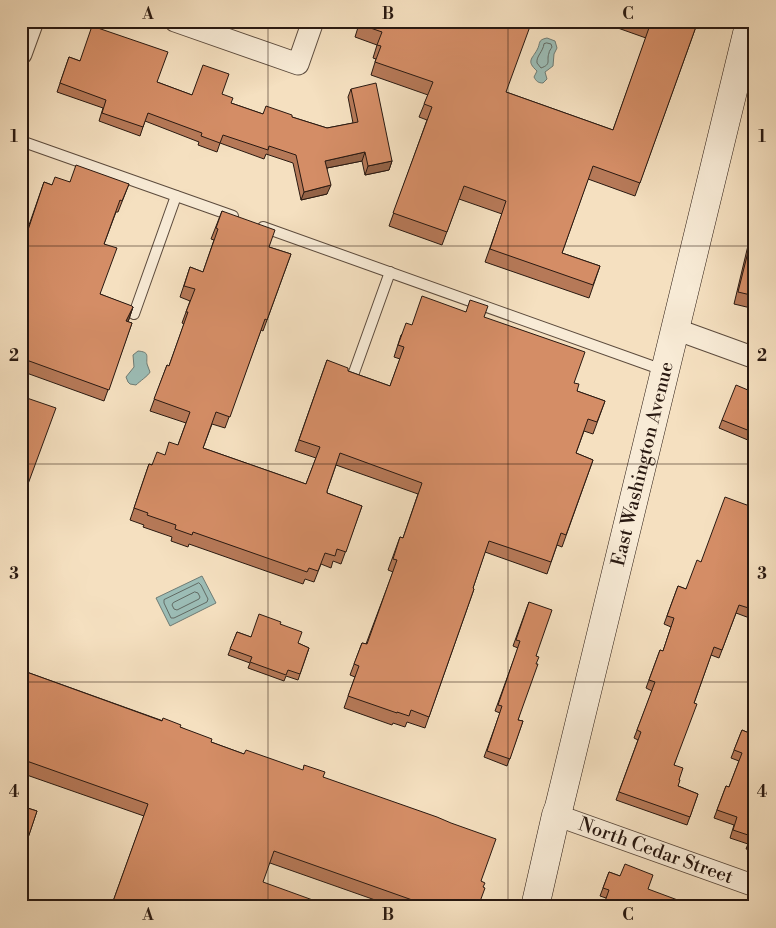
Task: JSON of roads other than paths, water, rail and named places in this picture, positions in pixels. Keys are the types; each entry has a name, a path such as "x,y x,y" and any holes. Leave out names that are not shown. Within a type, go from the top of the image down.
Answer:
{"main road":[{"name":"East Washington Avenue","path":"535,907 750,21"}],"street":[{"path":"21,54 33,21"},
{"path":"175,21 298,64 313,21"},
{"path":"675,329 755,358"},
{"name":"North Cedar Street","path":"556,815 755,886"}],"lane":[{"path":"21,141 664,370"},
{"path":"134,314 176,196"},
{"path":"352,378 390,272"}],"water":[{"path":"547,38 555,41 557,48 554,54 553,66 545,72 547,79 541,83 537,82 534,77 537,71 532,65 531,60 540,41"},
{"path":"138,351 146,353 150,372 136,385 130,384 126,377 134,367 133,355"},
{"path":"202,576 216,603 170,626 156,598"}]}
